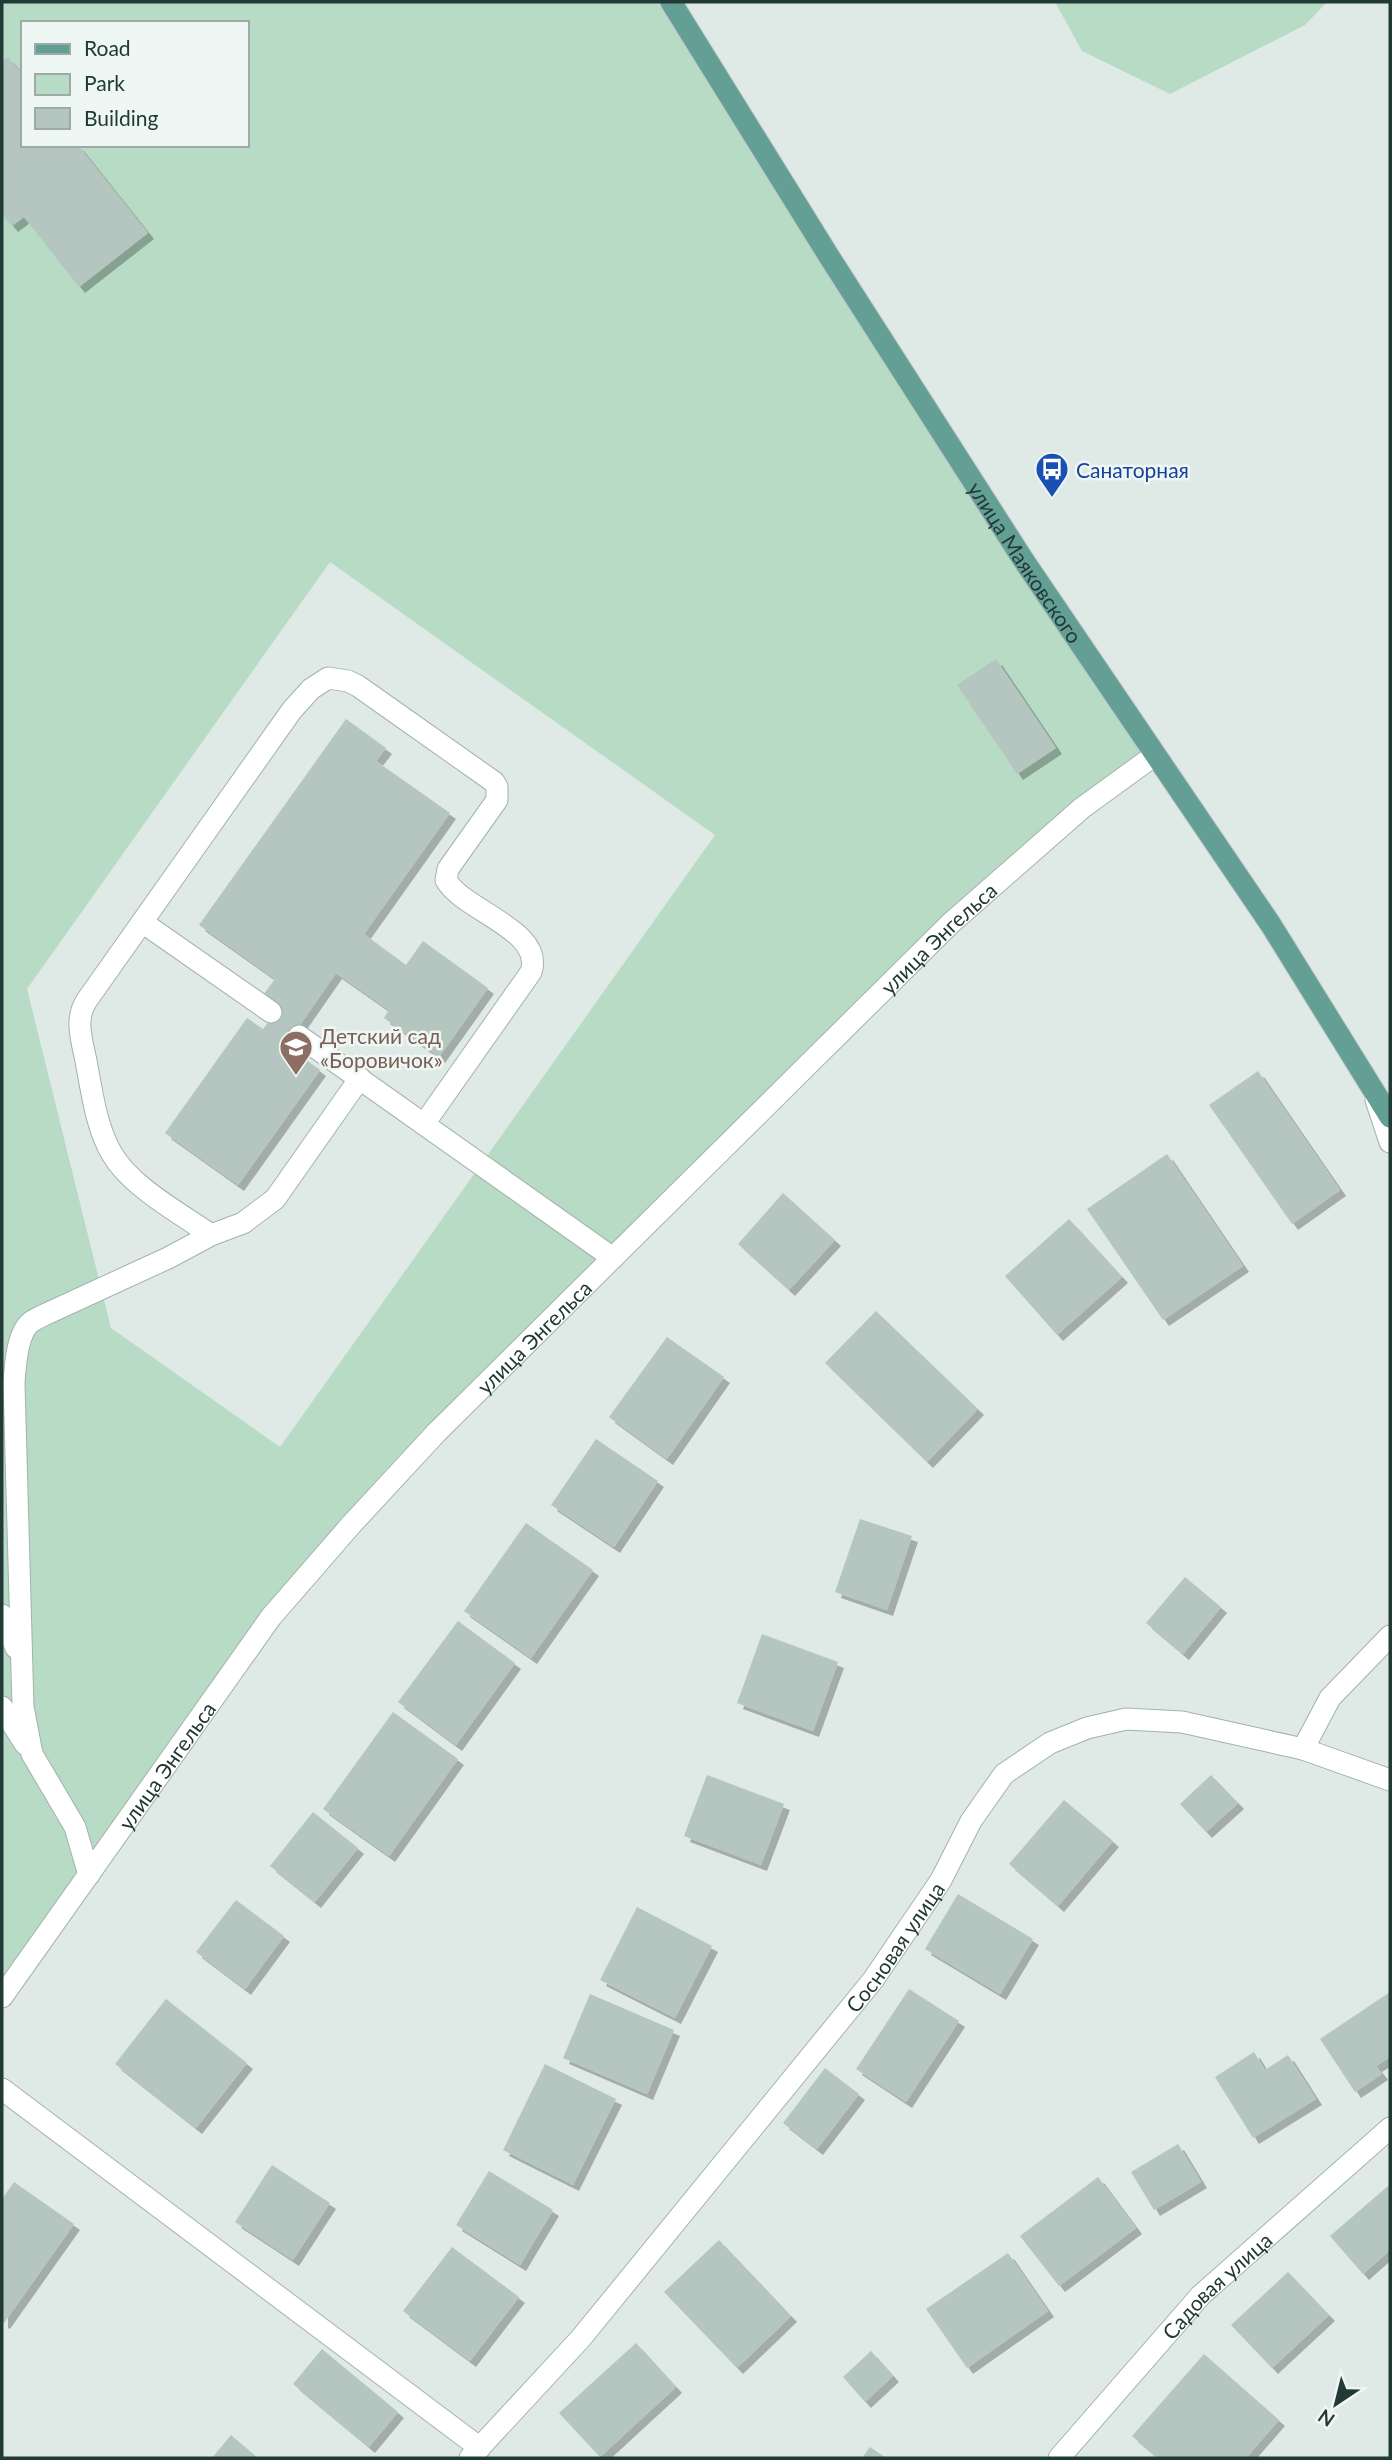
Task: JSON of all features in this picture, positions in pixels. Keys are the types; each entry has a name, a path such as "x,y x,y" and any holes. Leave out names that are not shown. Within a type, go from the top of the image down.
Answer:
{"main road":[{"name":"улица Маяковского","path":"671,2 1001,526 1271,925 1390,1118"}],"street":[{"path":"211,1235 124,1170 111,1153 95,1107 79,1021 80,1010 292,710 311,689 328,678 348,681 358,686 494,782 497,787 497,800 448,869 446,880 462,897 524,941 532,952 533,965 531,972 424,1124"},
{"name":"улица Энгельса","path":"2,1997 271,1617 436,1433 951,923 1082,808 1155,755"},
{"path":"142,922 271,1012"},
{"path":"299,1036 613,1258"},
{"path":"32,1754 23,1707 20,1660 14,1383 16,1358 25,1329 44,1315 168,1258 211,1235 243,1223 275,1199 360,1079"},
{"path":"1372,1088 1390,1142"},
{"path":"2,1615 20,1660"},
{"path":"1303,1749 1330,1698 1390,1636"},
{"path":"2,1707 75,1827 89,1875"},
{"name":"Сосновая улица","path":"475,2453 582,2338 873,1980 941,1880 971,1821 1004,1774 1050,1743 1087,1728 1126,1719 1182,1723 1303,1749 1390,1780"},
{"path":"2,2088 475,2453"},
{"name":"Садовая улица","path":"1059,2458 1201,2295 1390,2128"}],"green space":[{"path":"2,2 671,2 1155,755 1082,808 350,1526 2,1997","holes":["330,562 715,835 280,1447 111,1328 27,989"]},
{"path":"1055,2 1327,2 1305,25 1170,94 1082,51"}],"building":[{"path":"8,57 21,73 21,147 80,147 148,233 79,287 24,217 12,226 2,214 2,62"},
{"path":"996,659 1056,748 1017,774 957,685"},
{"path":"346,719 386,748 376,761 450,813 364,934 406,965 423,941 488,988 439,1057 384,1018 389,1010 336,973 286,1045 320,1070 238,1185 165,1133 247,1018 263,1029 280,1007 263,995 275,979 199,925"},
{"path":"1258,1071 1340,1190 1292,1224 1209,1105"},
{"path":"1167,1154 1243,1266 1163,1320 1087,1209"},
{"path":"783,1193 835,1240 789,1290 738,1244"},
{"path":"1069,1219 1122,1277 1057,1335 1005,1276"},
{"path":"876,1311 978,1409 927,1462 825,1363"},
{"path":"667,1337 724,1377 667,1459 609,1417"},
{"path":"596,1439 658,1481 614,1547 551,1505"},
{"path":"860,1519 912,1536 887,1610 835,1592"},
{"path":"526,1523 593,1570 531,1658 464,1611"},
{"path":"1185,1577 1221,1607 1183,1654 1146,1623"},
{"path":"458,1621 515,1663 456,1745 398,1702"},
{"path":"762,1634 838,1662 813,1731 737,1703"},
{"path":"393,1712 458,1759 389,1856 323,1809"},
{"path":"707,1775 784,1804 761,1865 684,1836"},
{"path":"1211,1775 1238,1803 1206,1832 1180,1804"},
{"path":"1064,1800 1113,1841 1058,1906 1009,1864"},
{"path":"313,1812 358,1848 315,1902 270,1866"},
{"path":"958,1894 1033,1939 1000,1994 925,1949"},
{"path":"236,1900 284,1936 245,1989 196,1952"},
{"path":"637,1907 712,1946 675,2018 600,1980"},
{"path":"909,1989 959,2021 906,2102 856,2069"},
{"path":"1390,1992 1390,2057 1376,2066 1382,2074 1355,2092 1320,2039"},
{"path":"590,1994 674,2030 647,2094 563,2058"},
{"path":"166,1999 247,2063 196,2128 115,2064"},
{"path":"1254,2052 1265,2070 1288,2055 1316,2099 1253,2138 1215,2077"},
{"path":"545,2064 616,2099 573,2185 503,2150"},
{"path":"825,2068 859,2094 817,2149 783,2123"},
{"path":"1178,2144 1201,2182 1154,2210 1131,2172"},
{"path":"272,2165 330,2203 293,2260 235,2222"},
{"path":"489,2171 553,2210 520,2265 456,2225"},
{"path":"1098,2177 1136,2228 1059,2286 1020,2236"},
{"path":"14,2182 74,2224 4,2323 2,2199"},
{"path":"1388,2186 1390,2250 1363,2274 1330,2236"},
{"path":"719,2240 791,2316 737,2368 664,2292"},
{"path":"452,2247 519,2297 470,2361 403,2311"},
{"path":"1008,2253 1048,2311 967,2368 926,2309"},
{"path":"1288,2272 1329,2315 1272,2368 1231,2325"},
{"path":"636,2343 676,2387 600,2457 559,2413"},
{"path":"322,2349 398,2412 369,2447 293,2384"},
{"path":"871,2351 893,2376 865,2402 843,2377"},
{"path":"1204,2354 1279,2420 1246,2458 1158,2458 1132,2436"},
{"path":"231,2435 258,2458 212,2458"},
{"path":"870,2447 886,2458 862,2458"}],"place":[{"name":"Санаторная","path":"1052,499"},
{"name":"Детский сад «Боровичок»","path":"296,1077"}]}
